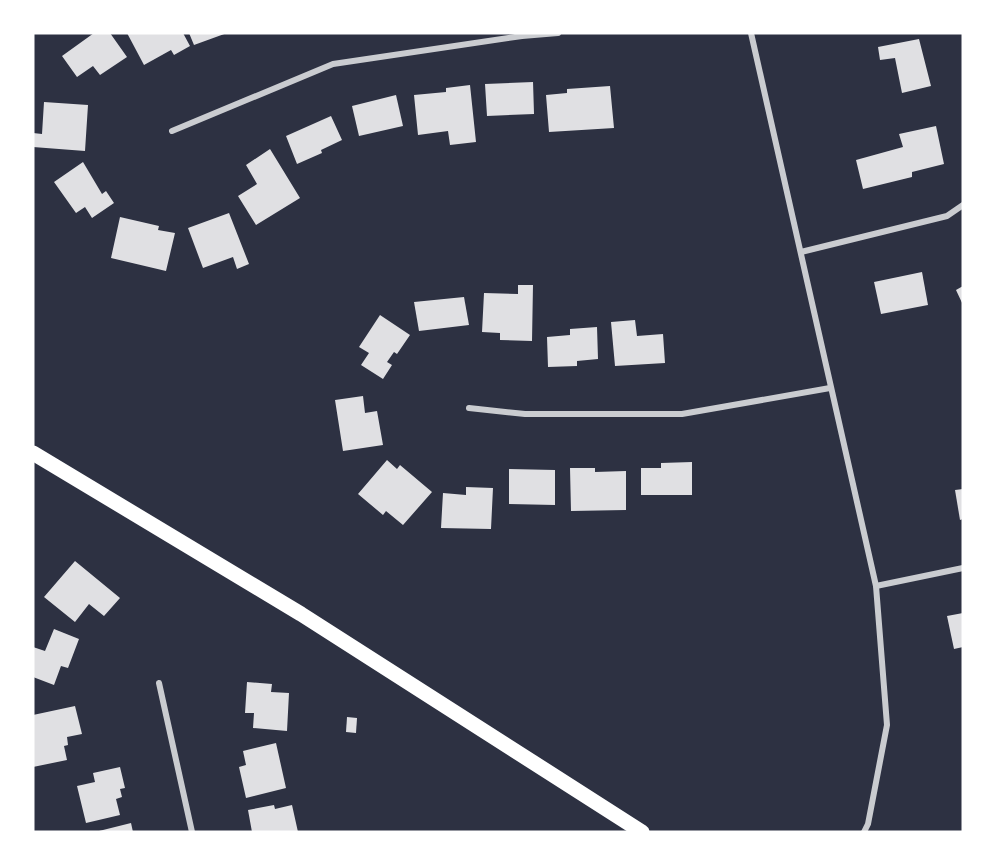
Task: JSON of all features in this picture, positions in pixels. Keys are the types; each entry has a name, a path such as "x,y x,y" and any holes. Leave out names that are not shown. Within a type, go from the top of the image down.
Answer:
{"main road":[{"path":"33,453 301,614 642,832"}],"street":[{"path":"172,131 333,64 522,36 558,33"},
{"path":"751,33 876,586 887,725 868,824 864,832"},
{"path":"801,252 947,216 963,205"},
{"path":"469,408 525,414 682,414 830,388"},
{"path":"876,586 963,568"},
{"path":"159,683 192,832"}],"building":[{"path":"94,33 110,33 127,57 100,75 93,66 77,77 62,56"},
{"path":"127,33 183,33 190,46 174,55 171,50 144,65"},
{"path":"189,33 227,33 194,45"},
{"path":"919,39 931,86 902,93 895,58 880,60 878,47"},
{"path":"533,82 534,114 487,116 485,84"},
{"path":"470,85 476,142 450,145 448,131 418,135 414,95 446,92 446,88"},
{"path":"610,86 614,128 549,132 546,95 567,93 567,89"},
{"path":"396,95 403,126 359,136 352,106"},
{"path":"44,102 88,105 85,151 33,147 33,133 42,134"},
{"path":"331,116 342,140 321,150 322,153 297,164 286,136"},
{"path":"936,126 944,164 912,172 912,177 863,189 856,160 903,147 899,134"},
{"path":"270,149 300,198 256,225 238,196 257,184 246,165"},
{"path":"83,162 102,194 106,191 114,203 92,218 85,207 76,213 54,182"},
{"path":"229,213 249,264 237,269 233,257 203,268 188,228"},
{"path":"120,217 159,226 158,230 175,233 166,271 111,258"},
{"path":"922,272 928,305 881,314 874,282"},
{"path":"518,285 533,285 532,341 500,340 500,333 482,332 484,293 518,294"},
{"path":"963,286 963,305 956,290"},
{"path":"464,297 469,325 419,331 414,302"},
{"path":"380,315 410,335 397,354 394,352 387,362 392,365 383,379 361,365 369,353 359,347"},
{"path":"635,320 637,336 663,334 665,363 615,366 611,322"},
{"path":"597,327 598,359 577,361 577,366 548,367 547,337 570,335 570,329"},
{"path":"363,396 365,413 377,411 383,445 343,451 335,400"},
{"path":"387,460 397,469 400,465 432,492 403,525 386,511 383,515 358,494"},
{"path":"692,462 692,495 641,495 641,468 661,468 661,463"},
{"path":"570,468 595,468 595,472 626,471 626,510 571,511"},
{"path":"509,469 555,470 555,505 509,504"},
{"path":"466,487 493,488 491,529 441,528 443,493 466,495"},
{"path":"963,489 963,519 960,520 955,490"},
{"path":"75,561 120,598 104,616 89,604 75,622 44,597"},
{"path":"963,613 963,647 954,649 947,616"},
{"path":"54,629 79,639 68,668 61,666 54,685 33,677 33,647 45,651"},
{"path":"247,682 272,684 271,692 289,693 287,731 253,728 254,713 245,713"},
{"path":"75,706 82,734 67,737 68,745 64,746 67,760 33,767 33,715"},
{"path":"347,717 357,718 356,733 346,732"},
{"path":"276,743 286,788 246,798 239,767 246,765 243,751"},
{"path":"120,767 125,788 120,789 122,797 116,799 120,815 86,823 77,786 95,782 93,773"},
{"path":"274,805 275,809 292,805 298,832 252,832 248,810"},
{"path":"131,823 133,832 99,832 99,831"}]}
